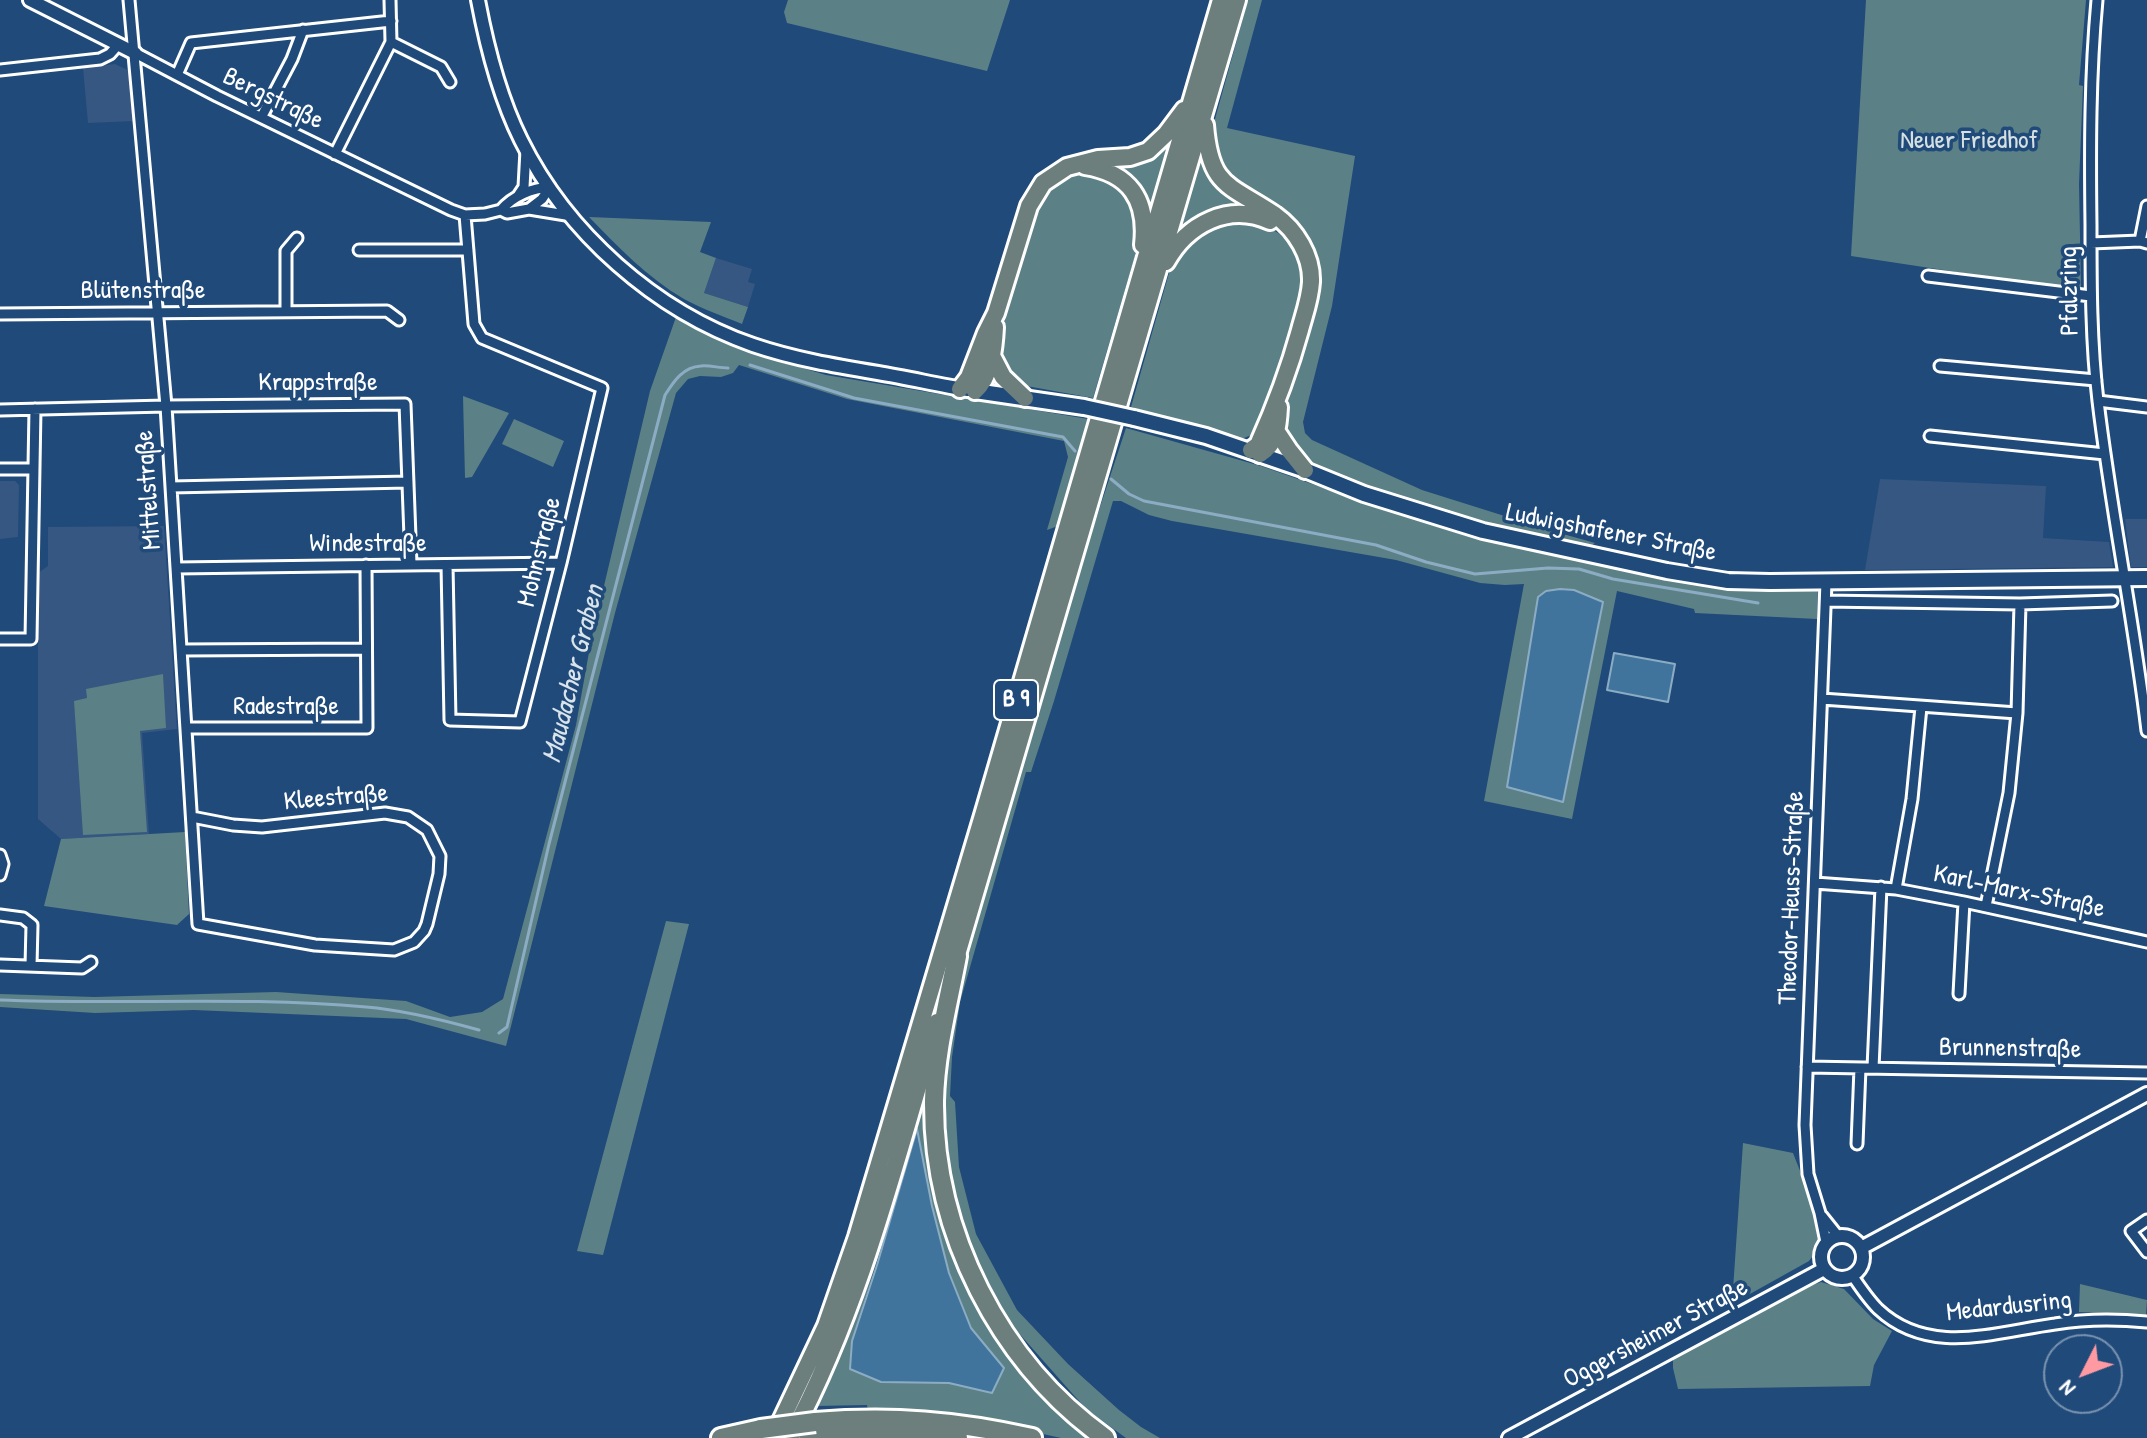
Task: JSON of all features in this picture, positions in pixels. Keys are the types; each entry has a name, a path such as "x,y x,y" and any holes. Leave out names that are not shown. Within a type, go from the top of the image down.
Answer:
{"highway":[{"name":"B 9","path":"800,1433 869,1250 957,956 1197,107 1221,0"},
{"name":"B 9","path":"1197,107 1237,0"},
{"path":"996,313 991,354 983,384 968,386 996,313 1035,193 1051,176 1067,167 1148,151 1197,107 1211,164 1220,178 1234,191 1278,217 1301,243 1309,263 1309,297 1280,394 1256,450"},
{"path":"1075,165 1116,175 1137,196 1145,226 1146,284"},
{"path":"1146,284 1174,247 1211,218 1237,213 1257,215 1291,230"},
{"name":"B 9","path":"767,1434 826,1326 857,1237 1146,284"},
{"path":"991,354 1003,377 1025,398"},
{"path":"1256,450 1268,448 1277,432 1280,394"},
{"path":"1277,432 1305,470"},
{"path":"957,956 936,1065 935,1088 935,1130 943,1188 953,1228 979,1290 1011,1343 1053,1394 1105,1438"},
{"path":"800,1433 872,1418 970,1425 1032,1438"},
{"path":"721,1438 800,1433 888,1433 958,1438"}],"main road":[{"name":"Ludwigshafener Straße","path":"968,386 1134,418 1256,450 1364,494 1483,531 1728,581 2125,583 2147,578"}],"street":[{"name":"Bergstraße","path":"30,0 335,154 465,215"},
{"name":"Mittelstraße","path":"129,0 166,406 198,924"},
{"path":"335,154 391,42 390,0"},
{"path":"478,0 497,80 526,150 572,216 628,274 654,294 720,332 779,353 830,365 968,386"},
{"name":"Pfalzring","path":"2097,0 2092,58 2091,243 2096,380 2147,731"},
{"path":"177,75 191,43 391,21"},
{"path":"262,116 292,59 303,30"},
{"path":"391,42 441,67 450,82"},
{"path":"0,70 100,59 118,45"},
{"path":"518,196 524,187 526,150"},
{"path":"465,215 501,210 518,196 535,188 550,187"},
{"path":"529,209 542,199 550,187"},
{"path":"2091,243 2144,242 2147,206"},
{"path":"501,210 507,213 529,209 572,216"},
{"name":"Mohnstraße","path":"447,565 450,720 520,722 602,388 482,338 474,324 465,215"},
{"path":"286,311 286,251 297,238"},
{"path":"359,250 468,250"},
{"path":"1928,276 2091,296"},
{"name":"Blütenstraße","path":"0,314 387,311 399,320"},
{"path":"1940,366 2096,380"},
{"path":"2098,401 2147,407"},
{"name":"Krappstraße","path":"166,406 405,404 411,564"},
{"path":"0,410 166,406"},
{"path":"0,639 31,639 35,409"},
{"path":"1930,436 2105,454"},
{"path":"0,469 34,469"},
{"path":"171,487 408,482"},
{"name":"Windestraße","path":"176,568 561,563"},
{"name":"Radestraße","path":"186,728 367,728 366,565"},
{"name":"Theodor-Heuss-Straße","path":"1826,582 1805,1153 1820,1213 1832,1239"},
{"path":"1826,601 2020,604 2112,601"},
{"path":"1986,906 2009,793 2017,713 2020,604"},
{"path":"181,650 366,649"},
{"path":"1822,699 2017,713"},
{"path":"1896,889 1912,799 1921,707"},
{"name":"Kleestraße","path":"192,817 262,827 385,813 401,814 427,830 437,847 440,864 424,931 414,942 394,950 315,945 198,924"},
{"path":"0,855 3,864 0,875"},
{"name":"Karl-Marx-Straße","path":"1815,883 1896,889 2147,942"},
{"path":"1873,1068 1881,887"},
{"path":"1959,994 1964,902"},
{"path":"0,915 23,918 32,925 31,966"},
{"path":"0,965 82,968 91,962"},
{"name":"Brunnenstraße","path":"1807,1067 2147,1073"},
{"path":"1857,1144 1860,1068"},
{"path":"1861,1248 2147,1094"},
{"path":"2147,1220 2131,1231 2147,1252"},
{"path":"1851,1238 1861,1248 1861,1266 1852,1275 1834,1277 1824,1269 1820,1255 1832,1239 1851,1238"},
{"name":"Oggersheimer Straße","path":"1509,1438 1824,1269"},
{"name":"Medardusring","path":"1852,1275 1879,1310 1896,1323 1923,1334 1948,1339 1971,1339 2056,1323 2097,1320 2147,1322"}],"shaded area":[{"path":"115,64 132,72 135,121 88,123 83,68"},
{"path":"716,258 752,269 748,282 755,284 748,307 704,293"},
{"path":"1880,479 2046,486 2043,538 2109,542 2113,567 1865,570"},
{"path":"0,481 15,481 19,485 18,537 0,539"},
{"path":"2125,519 2147,519 2147,567 2131,567"},
{"path":"164,526 177,729 142,733 149,834 61,839 38,819 38,573 48,566 48,527"},
{"path":"1574,590 1603,602 1563,802 1507,787 1538,597 1546,591"},
{"path":"1614,653 1675,664 1668,702 1607,690"},
{"path":"917,1129 949,1273 971,1328 1004,1368 992,1393 949,1383 881,1382 850,1369 852,1341"}],"green space":[{"path":"788,0 1010,0 987,71 787,23 784,12"},
{"path":"1248,0 1262,0 1227,128 1355,156 1332,306 1303,422 1305,433 1312,440 1422,490 1595,543 1588,548 1457,517 1382,491 1317,466 1291,443 1284,428 1291,377 1316,260 1221,173 1210,137"},
{"name":"Neuer Friedhof","path":"1866,0 2086,0 2079,85 2083,86 2079,184 2081,288 1851,256"},
{"path":"1172,136 1149,216 1108,167"},
{"path":"1202,142 1208,168 1274,218 1246,209 1174,243"},
{"path":"1092,172 1125,187 1140,222 1135,256 1093,398 1021,385 1007,372 1000,351 1003,327 1034,212 1045,191 1057,181 1071,174"},
{"path":"589,217 711,222 700,252 716,258 704,293 748,307 742,324 684,299 658,282"},
{"path":"1227,218 1263,225 1279,233 1295,252 1303,282 1297,321 1262,422 1252,435 1241,439 1131,407 1175,252 1187,238"},
{"path":"676,317 730,344 826,375 1088,419 1058,526 1047,530 1068,457 1064,441 847,399 739,365 733,373 721,377 688,379 676,393 615,613 506,1046 406,1019 194,1010 95,1013 0,1007 0,994 94,997 276,992 406,1001 450,1017 482,1012 503,999 576,725 591,641 650,391"},
{"path":"463,396 509,413 472,477 465,478"},
{"path":"514,419 564,441 553,467 502,444"},
{"path":"1126,428 1261,466 1369,504 1476,536 1764,587 1818,590 1817,619 1695,613 1694,609 1617,591 1572,819 1484,801 1524,584 1480,583 1396,560 1172,521 1149,515 1121,501 1113,501 1054,701 1031,772 1026,772 960,1002 950,1096 955,1102 959,1167 976,1234 1017,1310 1068,1364 1119,1410 1160,1438 1126,1438 1086,1409 1009,1322 975,1258 952,1188 943,1088 945,1049 954,1001 1077,577"},
{"path":"163,674 166,728 140,731 147,832 83,835 74,701 87,698 86,689"},
{"path":"185,832 189,914 177,925 44,906 61,839"},
{"path":"666,921 689,924 603,1255 577,1251"},
{"path":"925,1084 940,1196 961,1272 993,1326 1101,1438 1061,1438 971,1418 868,1411 867,1405 816,1406 844,1339","holes":["917,1131 949,1273 971,1328 1004,1368 992,1393 949,1383 881,1382 852,1341"]},
{"path":"1743,1143 1793,1153 1814,1208 1820,1239 1809,1261 1732,1304"},
{"path":"1821,1282 1844,1289 1873,1319 1892,1331 1874,1365 1870,1386 1678,1389 1673,1355 1796,1291"},
{"path":"2080,1284 2147,1300 2146,1315 2079,1312"}],"waterway":[{"path":"750,365 854,398 1063,437 1075,451"},
{"name":"Maudacher Graben","path":"499,1033 507,1027 549,844 665,395 689,369 704,366 728,368"},
{"path":"1111,479 1129,494 1144,501 1376,545 1475,574 1548,568 1579,569 1613,579 1758,603"},
{"name":"Maudacher Graben","path":"0,1000 320,1004 395,1010 479,1030"}]}
